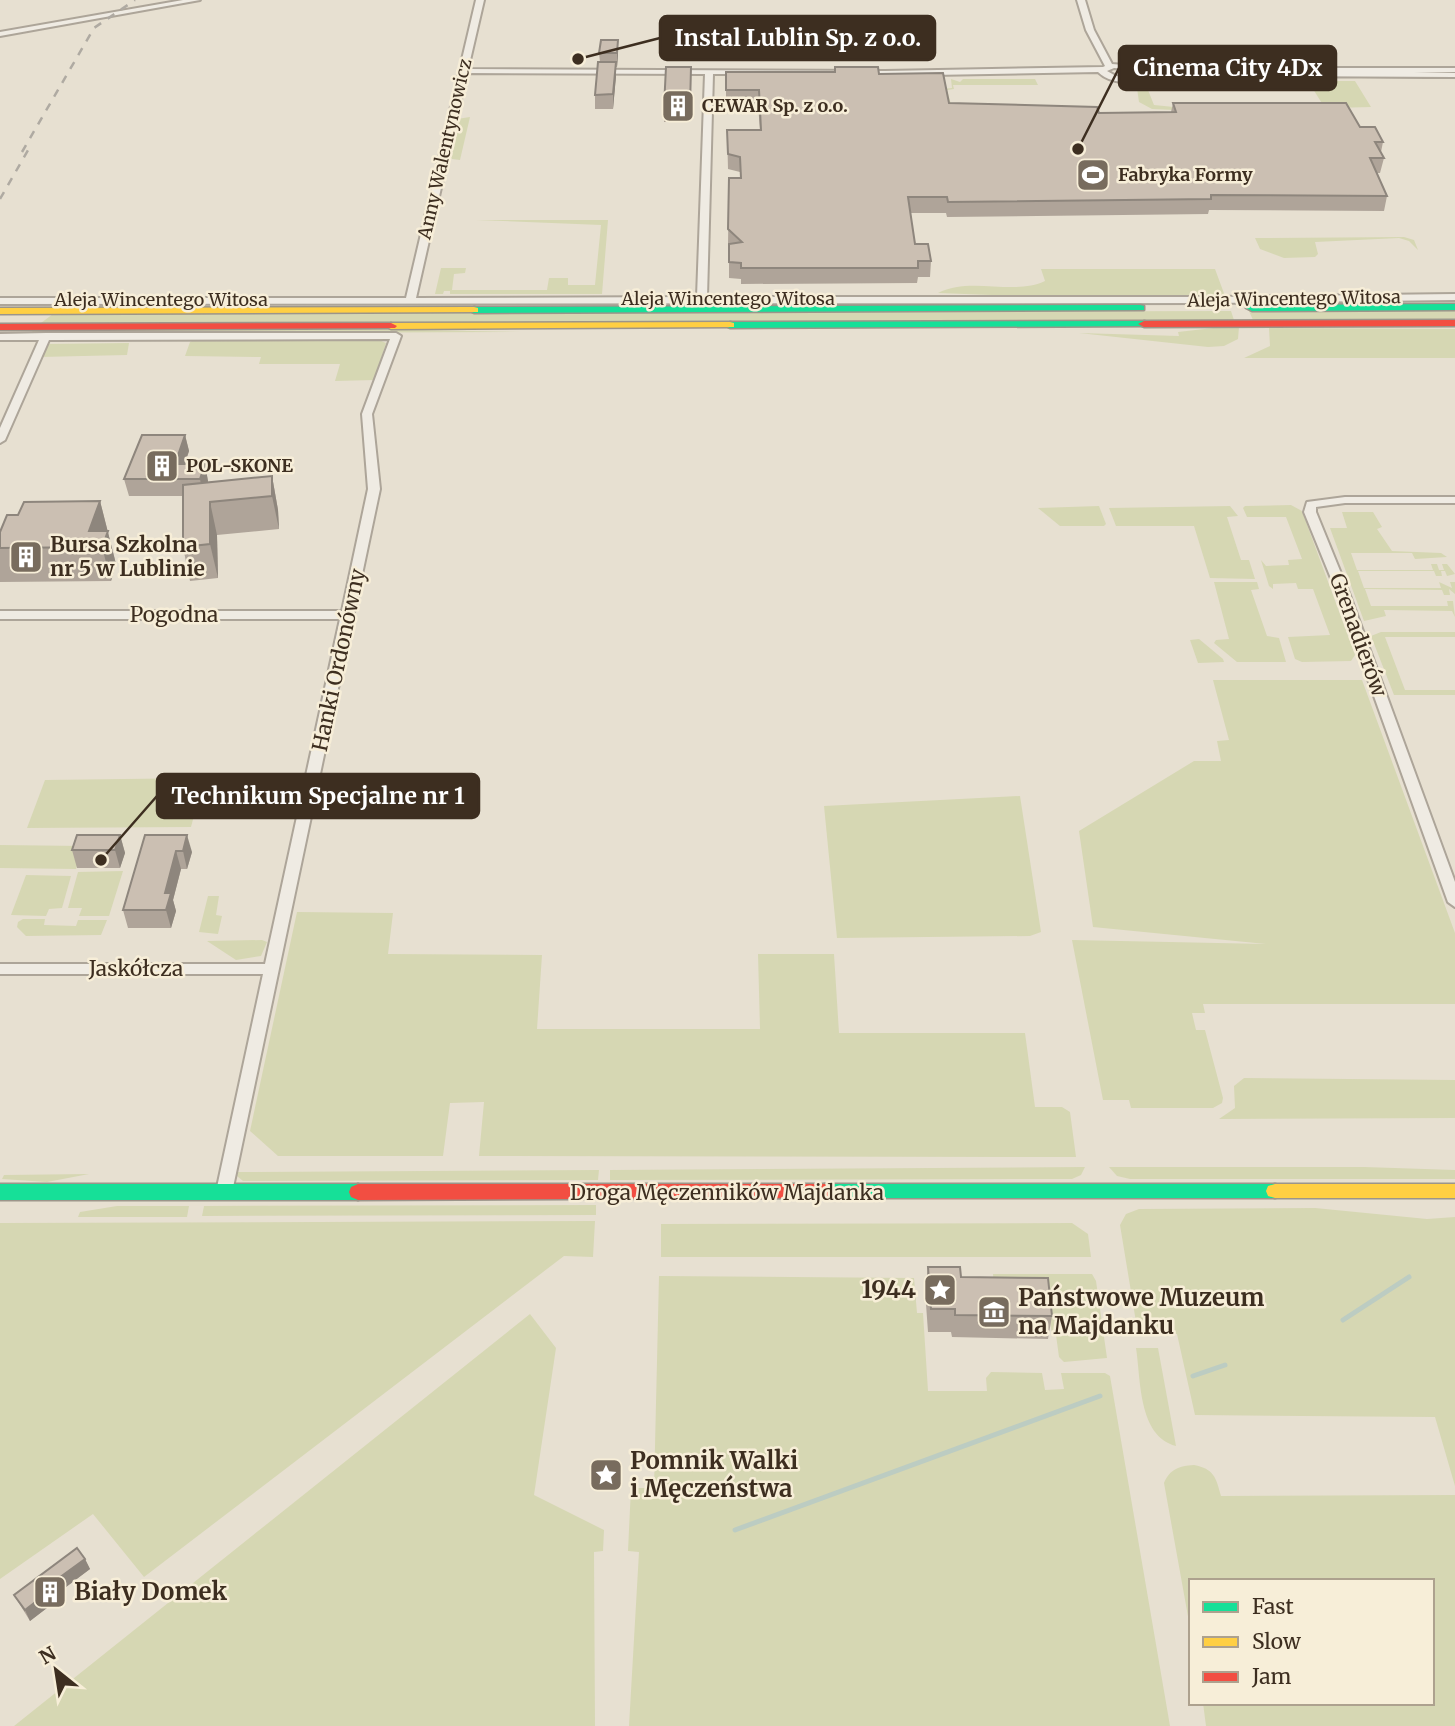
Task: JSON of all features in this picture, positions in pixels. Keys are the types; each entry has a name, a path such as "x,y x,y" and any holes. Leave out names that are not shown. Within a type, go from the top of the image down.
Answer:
{"main road":[{"path":"462,310 702,300"},
{"name":"Aleja Wincentego Witosa","path":"0,327 858,325 1218,311 1261,303 1388,315"},
{"path":"1388,315 1455,305"},
{"name":"Aleja Wincentego Witosa","path":"0,311 1218,311 1272,324 1388,315"},
{"path":"1388,315 1455,325"},
{"path":"396,336 521,336 644,325"},
{"path":"858,325 957,330"},
{"name":"Droga Męczenników Majdanka","path":"0,1192 1455,1191"}],"street":[{"path":"0,34 196,0"},
{"name":"Anny Walentynowicz","path":"411,299 480,0"},
{"path":"1081,0 1106,70 1123,80 1138,73 1455,72"},
{"path":"1097,43 1138,73"},
{"path":"462,71 1017,72 1106,70 1124,65"},
{"path":"702,300 709,71"},
{"name":"Aleja Wincentego Witosa","path":"1261,303 1455,297"},
{"name":"Aleja Wincentego Witosa","path":"0,301 702,300 1218,311"},
{"path":"0,440 46,336"},
{"name":"Aleja Wincentego Witosa","path":"0,337 396,336"},
{"name":"Hanki Ordonówny","path":"224,1192 374,489 367,414 396,336"},
{"name":"Grenadierów","path":"1455,500 1333,500 1311,504 1310,512 1343,593 1455,902"},
{"name":"Pogodna","path":"0,615 348,615"},
{"name":"Jaskółcza","path":"0,969 272,969"}],"green space":[{"path":"951,79 960,82 963,79 1035,79 1038,85 953,85 954,89 947,90 952,108 946,108 942,89 952,88"},
{"path":"1154,81 1355,81 1371,107 1333,108 1323,105 1313,89 1301,84 1146,85 1154,105 1174,107 1175,110 1152,109 1139,102 1137,88"},
{"path":"470,117 460,160 452,159 450,154 457,119"},
{"path":"476,220 608,220 602,294 450,294 450,291 444,291 443,294 435,294 441,268 466,268 465,273 454,274 452,290 547,290 549,278 568,278 568,285 595,285 601,225"},
{"path":"1404,237 1414,240 1418,250 1409,241 1399,238 1315,242 1318,254 1315,257 1284,258 1260,249 1255,238"},
{"path":"1041,269 1215,269 1225,296 1072,298 938,293 964,286 1033,285 1045,281"},
{"path":"1455,298 1175,305 549,305 646,303"},
{"path":"60,303 400,303 58,307"},
{"path":"1231,311 1234,320 41,323 53,314"},
{"path":"1249,311 1455,311 1455,319 1253,320"},
{"path":"1239,327 1238,339 1224,346 1208,347 1079,333 1179,336 1178,332"},
{"path":"1269,328 1455,329 1455,358 1244,358 1270,346"},
{"path":"372,329 521,332 30,334 34,330"},
{"path":"374,338 386,343 374,380 335,381 340,364 259,364 261,357 185,356 190,342 196,339"},
{"path":"129,343 127,355 40,357 46,344"},
{"path":"1291,505 1302,511 1355,655 1351,661 1302,662 1295,659 1288,637 1330,635 1313,589 1298,589 1296,583 1273,584 1273,589 1269,586 1261,560 1266,566 1289,565 1288,560 1302,559 1286,517 1247,517 1243,508"},
{"path":"1099,506 1106,524 1104,526 1060,526 1038,508"},
{"path":"1230,506 1238,516 1227,517 1241,560 1249,560 1255,579 1210,578 1194,526 1116,526 1109,508"},
{"path":"1342,512 1373,512 1382,527 1377,529 1392,551 1441,553 1447,557 1415,559 1412,553 1351,553 1357,570 1433,570 1431,564 1437,564 1439,570 1444,570 1442,564 1447,564 1455,574 1447,576 1445,571 1441,571 1442,576 1436,576 1434,571 1358,571 1364,588 1441,588 1439,582 1452,588 1450,582 1455,582 1455,594 1449,589 1450,595 1444,595 1442,590 1365,589 1371,606 1448,606 1447,601 1453,601 1455,617 1452,611 1384,610 1386,616 1364,621 1330,528 1347,528"},
{"path":"1214,582 1257,582 1259,589 1251,590 1267,636 1279,638 1286,662 1237,662 1214,643 1216,640 1229,639"},
{"path":"1381,632 1455,632 1455,637 1385,637 1405,690 1455,690 1455,695 1394,695 1371,636"},
{"path":"1199,639 1224,662 1198,663 1190,640"},
{"path":"1213,680 1362,680 1455,933 1455,1004 1203,1004 1205,1013 1192,1013 1196,1030 1205,1030 1223,1098 1222,1103 1213,1108 1131,1108 1129,1100 1103,1100 1072,940 1266,944 1093,927 1079,831 1194,761 1221,761 1217,741 1229,740"},
{"path":"204,778 191,827 27,828 45,780"},
{"path":"1020,796 1041,932 1030,936 837,938 824,806"},
{"path":"0,845 83,846 76,869 0,868"},
{"path":"123,871 109,916 79,916 82,908 68,908 78,872"},
{"path":"26,875 71,876 62,908 49,909 46,916 11,915"},
{"path":"208,896 219,896 216,915 222,916 218,934 199,932"},
{"path":"297,912 393,913 388,954 542,955 537,1029 760,1029 758,954 834,954 839,1033 1025,1033 1035,1107 1062,1107 1070,1112 1076,1157 479,1156 484,1102 450,1103 443,1156 278,1156 250,1131"},
{"path":"23,919 45,919 44,925 76,926 78,920 107,920 101,935 26,936 17,927 18,922"},
{"path":"207,941 267,942 261,956 236,960"},
{"path":"1244,1078 1455,1080 1455,1118 1219,1119 1235,1108 1234,1086"},
{"path":"1085,1167 1081,1175 1072,1179 610,1180 610,1170"},
{"path":"1109,1167 1364,1167 1455,1170 1455,1179 1130,1179 1117,1176"},
{"path":"599,1170 598,1180 243,1181 237,1176 237,1172"},
{"path":"89,1174 47,1182 2,1179 4,1175"},
{"path":"596,1205 596,1215 202,1216 204,1206"},
{"path":"117,1206 189,1206 187,1217 78,1217 80,1212"},
{"path":"1315,1208 1427,1219 1455,1217 1455,1486 1435,1417 1195,1415 1177,1334 1138,1334 1120,1225 1126,1214 1139,1209"},
{"path":"595,1221 593,1257 564,1256 144,1577 93,1514 0,1579 0,1223"},
{"path":"1072,1223 1088,1234 1091,1257 661,1257 661,1224"},
{"path":"993,1274 1092,1274 1096,1281 1107,1358 1064,1362 1059,1357 1056,1335 1052,1335 1047,1301 995,1300"},
{"path":"659,1276 914,1278 917,1313 923,1313 928,1391 987,1391 986,1378 991,1372 1042,1373 1045,1390 1064,1389 1061,1373 1105,1373 1110,1376 1170,1726 629,1726 639,1552 628,1551 631,1488 654,1488"},
{"path":"530,1314 556,1348 534,1495 604,1530 603,1551 594,1552 595,1726 14,1726"},
{"path":"1136,1348 1158,1348 1176,1446 1154,1431 1148,1419"},
{"path":"1194,1465 1210,1472 1221,1496 1455,1495 1455,1726 1206,1726 1203,1705 1434,1705 1434,1579 1189,1579 1189,1622 1164,1483 1169,1474 1184,1466"}],"building":[{"path":"601,40 618,40 617,53 599,53"},
{"path":"598,62 616,62 613,94 595,95"},
{"path":"666,67 691,67 690,107 664,107"},
{"path":"835,67 878,67 879,74 943,73 949,103 1097,107 1099,113 1176,112 1173,103 1346,103 1360,127 1375,127 1383,142 1375,142 1384,158 1370,158 1387,196 1211,195 1211,199 948,202 947,197 908,197 915,244 928,244 931,261 918,261 918,268 741,268 741,263 729,262 729,244 742,242 728,229 729,178 741,178 740,157 728,154 727,130 761,130 759,90 726,90 726,72 835,72"},
{"path":"142,435 185,435 175,464 205,464 200,479 124,479"},
{"path":"272,476 272,496 210,502 210,544 183,547 183,485"},
{"path":"100,501 89,531 108,531 102,547 0,548 0,532 7,515 18,515 24,502"},
{"path":"77,835 120,835 115,850 72,850"},
{"path":"145,835 187,835 183,851 176,851 165,893 171,893 166,910 123,910"},
{"path":"928,1267 960,1267 961,1277 1048,1278 1052,1316 955,1315 955,1309 931,1309"},
{"path":"77,1548 85,1559 48,1586 51,1590 25,1610 14,1595"}],"waterway":[{"path":"1343,1320 1409,1277"},
{"path":"1193,1376 1225,1365"},
{"path":"735,1530 1100,1396"}],"railway":[{"path":"22,152 94,28 135,0"},
{"path":"0,199 31,145"}],"traffic: fast":[{"path":"1252,308 1455,307"},
{"path":"474,310 1140,308"},
{"path":"730,325 1144,324"},
{"path":"825,1191 1275,1191"},
{"path":"0,1192 358,1192"}],"traffic: slow":[{"path":"0,311 474,310"},
{"path":"391,326 730,325"},
{"path":"1275,1191 1455,1191"}],"traffic: jam":[{"path":"1144,324 1455,323"},
{"path":"0,327 391,326"},
{"path":"358,1192 825,1191"}],"place":[{"name":"Instal Lublin Sp. z o.o.","path":"578,59"},
{"name":"CEWAR Sp. z o.o.","path":"678,106"},
{"name":"Cinema City 4Dx","path":"1078,149"},
{"name":"Fabryka Formy","path":"1093,175"},
{"name":"POL-SKONE","path":"162,466"},
{"name":"Bursa Szkolna nr 5 w Lublinie","path":"26,557"},
{"name":"Technikum Specjalne nr 1","path":"101,860"},
{"name":"1944","path":"940,1290"},
{"name":"Państwowe Muzeum na Majdanku","path":"994,1312"},
{"name":"Pomnik Walki i Męczeństwa","path":"606,1475"},
{"name":"Biały Domek","path":"50,1592"}]}
